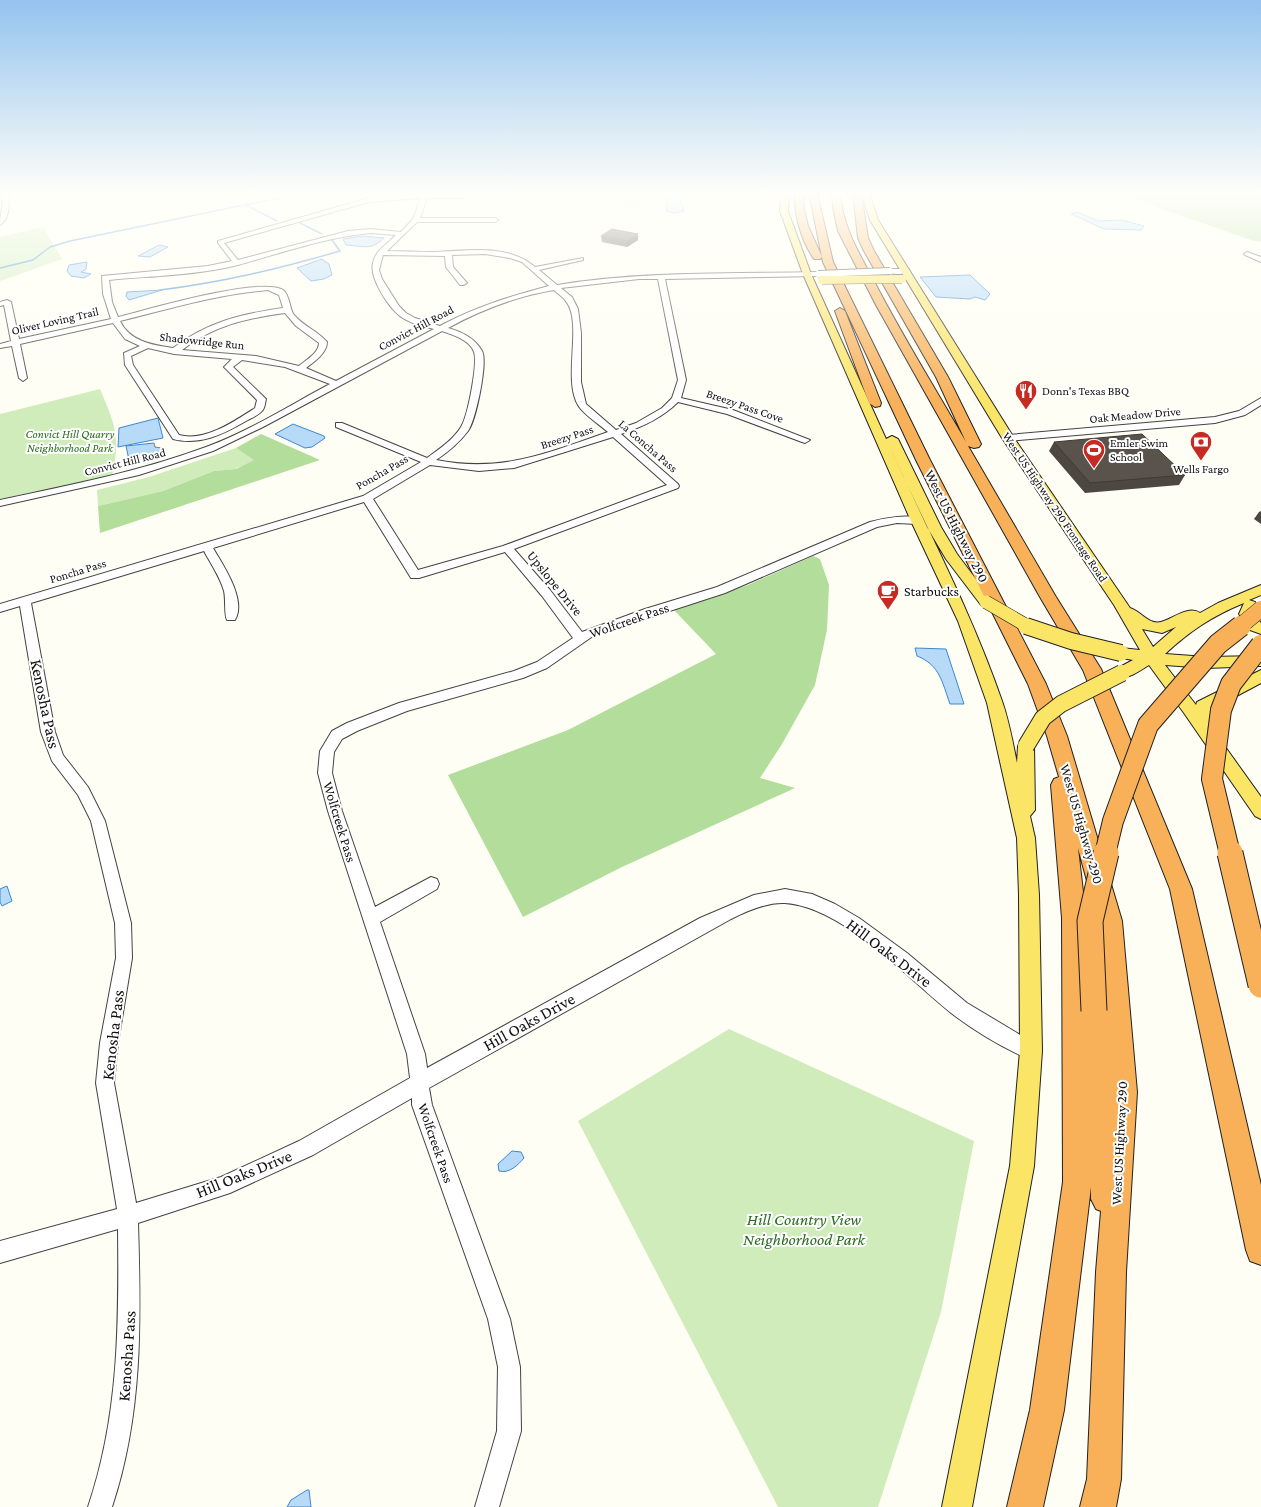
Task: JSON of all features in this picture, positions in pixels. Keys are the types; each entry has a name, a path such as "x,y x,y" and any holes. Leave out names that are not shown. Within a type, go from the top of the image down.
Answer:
{"highway":[{"path":"817,263 875,403"},
{"name":"West US Highway 290","path":"829,263 857,318 923,460 1038,684 1057,736 1110,921 1124,1092 1111,1272 1101,1493"},
{"path":"860,263 881,305 1048,597 1092,669 1181,889 1261,1250"},
{"path":"877,263 942,377 1048,597"},
{"path":"822,278 857,318"},
{"path":"1111,1272 1094,1011 1090,921 1113,821 1148,725 1260,597"},
{"path":"1261,645 1231,684 1221,710 1212,779 1261,986"},
{"path":"1025,1507 1047,1410 1077,1182 1074,918 1057,736"}],"main road":[{"path":"803,263 917,521 965,621 995,703 1026,838"},
{"name":"West US Highway 290 Frontage Road","path":"899,263 1008,438 1120,603 1151,657 1261,811"},
{"path":"813,287 822,278 907,278"},
{"path":"841,351 875,403 934,527 951,556 986,602 1024,625 1071,641 1121,653 1201,662 1243,663 1261,661"},
{"path":"1120,603 1142,624 1162,628 1179,619 1260,597"},
{"path":"1260,597 1246,614 1256,626 1261,629"},
{"path":"957,1507 1022,1166 1031,1051 1029,895 1026,838 1026,746 1043,718 1061,704 1151,657 1184,628 1223,606"},
{"path":"1121,653 1134,649 1139,634"},
{"path":"1122,673 1151,673 1169,682"},
{"path":"1261,676 1203,706 1207,723 1261,811"}],"street":[{"name":"Shadowridge Run","path":"230,263 194,270 106,278 108,298 116,320 128,337 146,346 273,361 297,368 336,384"},
{"name":"Poncha Pass","path":"0,608 367,498 427,461 453,443 465,432 470,420 479,353 475,345 466,338 409,318 399,311 376,276 376,263"},
{"path":"449,263 450,267 463,283"},
{"name":"La Concha Pass","path":"367,498 415,575 507,548 674,486 582,405 579,398 576,316 572,304 556,287 527,263"},
{"path":"534,269 561,263"},
{"name":"Convict Hill Road","path":"0,503 135,473 189,457 235,438 440,328 491,304 556,287 606,279 807,274 822,278 890,271 907,278"},
{"path":"660,277 681,368 682,380 676,399"},
{"name":"Oliver Loving Trail","path":"0,346 116,320 177,304 262,288 280,291 283,294 287,310"},
{"path":"3,303 16,343 23,378"},
{"path":"175,350 201,333 214,327 254,316 287,310 292,319 323,342 323,347 318,354 297,368"},
{"path":"146,346 127,355 129,365 176,437 186,440 198,439 210,434 259,409 262,399 228,367 240,357"},
{"name":"Breezy Pass","path":"339,425 427,461 447,465 479,468 514,465 614,434 650,420 665,410 676,399"},
{"name":"Breezy Pass Cove","path":"676,399 730,412 805,440"},
{"name":"Oak Meadow Drive","path":"1008,438 1215,420 1242,413 1261,401"},
{"name":"Wolfcreek Pass","path":"487,1507 509,1431 509,1368 499,1319 422,1105 416,1054 335,811 325,773 327,751 330,743 337,735 352,727 404,707 518,675 542,665 580,638 649,612 734,585 874,524 897,520 917,521"},
{"path":"207,546 230,594 232,603 231,617"},
{"name":"Upslope Drive","path":"507,548 546,593 580,638"},
{"name":"Kenosha Pass","path":"24,600 48,732 57,757 83,790 98,821 124,923 124,958 109,1043 105,1083 128,1216 130,1318 123,1413 105,1492 100,1507"},
{"path":"370,919 432,884"},
{"name":"Hill Oaks Drive","path":"0,1252 128,1216 223,1186 278,1161 306,1148 419,1083 576,997 706,923 753,902 770,898 786,896 799,898 818,904 854,924 874,937 962,1009 984,1024 1031,1051"}],"green space":[{"path":"0,263 50,263 0,281"},
{"name":"Convict Hill Quarry Neighborhood Park","path":"100,389 115,431 116,451 112,476 0,499 0,414"},
{"path":"261,434 320,460 100,533 98,506 163,491 214,471 236,469 254,460 236,448"},
{"path":"236,448 255,460 235,469 214,471 163,491 98,506 97,490 149,477"},
{"path":"813,556 820,559 829,585 827,630 815,685 782,744 760,778 795,788 622,867 523,917 448,775 568,730 716,654 673,609 748,585"},
{"name":"Hill Country View Neighborhood Park","path":"729,1029 974,1141 941,1312 878,1507 778,1507 578,1121"}],"water":[{"path":"87,263 86,269 81,272 91,274 84,278 71,276 67,271 69,265"},
{"path":"310,263 328,263 332,275 324,279 311,281 297,268"},
{"path":"970,275 990,294 985,300 975,297 970,299 936,297 920,277"},
{"path":"162,290 129,300 126,296 127,292"},
{"path":"158,418 163,438 118,447 119,428"},
{"path":"293,424 324,436 325,438 312,447 305,448 275,434"},
{"path":"154,443 155,447 161,448 161,451 129,460 126,446"},
{"path":"915,648 946,649 964,704 950,704 939,675 931,664 917,656"},
{"path":"7,886 12,901 2,906 0,902 0,889"},
{"path":"512,1151 521,1152 524,1158 510,1170 503,1172 499,1171 498,1164"},
{"path":"309,1490 311,1507 287,1507 291,1500"}],"building":[{"path":"1142,434 1185,475 1090,483 1054,442"}],"waterway":[{"path":"0,268 19,263"},
{"path":"160,290 206,283 297,263"}],"place":[{"name":"Donn's Texas BBQ","path":"1026,410"},
{"name":"Wells Fargo","path":"1201,462"},
{"name":"Emler Swim School","path":"1094,470"},
{"name":"Starbucks","path":"888,610"}]}
